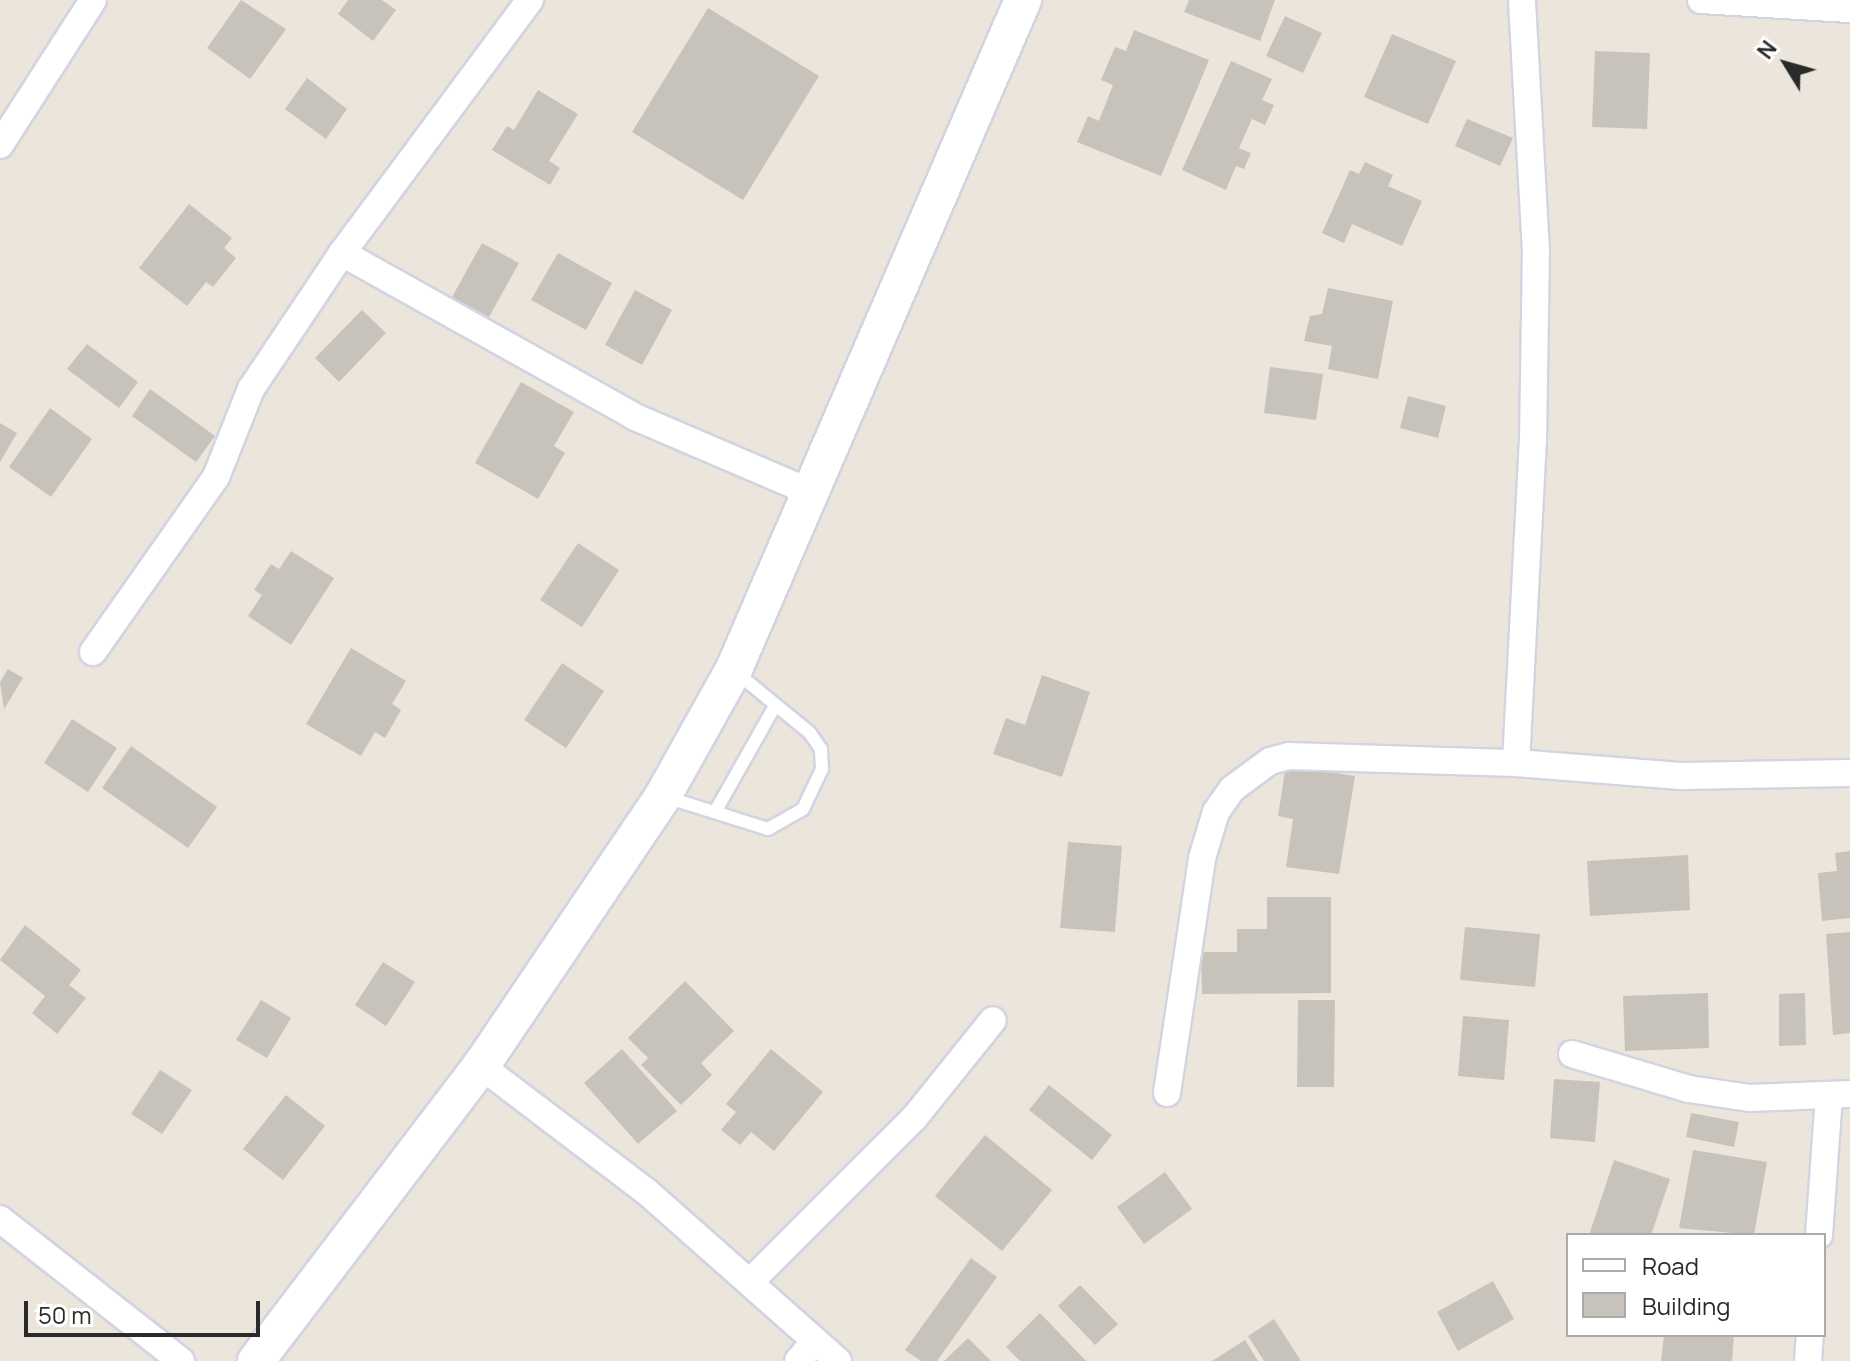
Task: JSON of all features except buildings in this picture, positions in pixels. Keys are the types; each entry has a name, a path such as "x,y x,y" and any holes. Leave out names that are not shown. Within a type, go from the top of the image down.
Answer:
{"street":[{"path":"0,145 93,0"},
{"path":"93,652 216,477 251,389 342,253 530,0"},
{"path":"256,1361 481,1066 663,796 734,669 1023,0"},
{"path":"1516,763 1533,441 1536,252 1522,0"},
{"path":"1701,0 1850,9"},
{"path":"342,253 635,417 812,493"},
{"path":"1167,1093 1202,858 1216,812 1246,774 1289,756 1516,763 1683,776 1850,773"},
{"path":"751,1281 915,1117 993,1020"},
{"path":"1572,1054 1689,1089 1750,1098 1839,1095 1819,1233"},
{"path":"481,1066 570,1129 751,1281 806,1352 838,1361"},
{"path":"0,1219 181,1361"},
{"path":"1808,1361 1810,1337"}],"lane":[{"path":"663,796 768,829 803,809 822,769 821,749 810,733 734,669"},
{"path":"715,812 775,706"}]}
